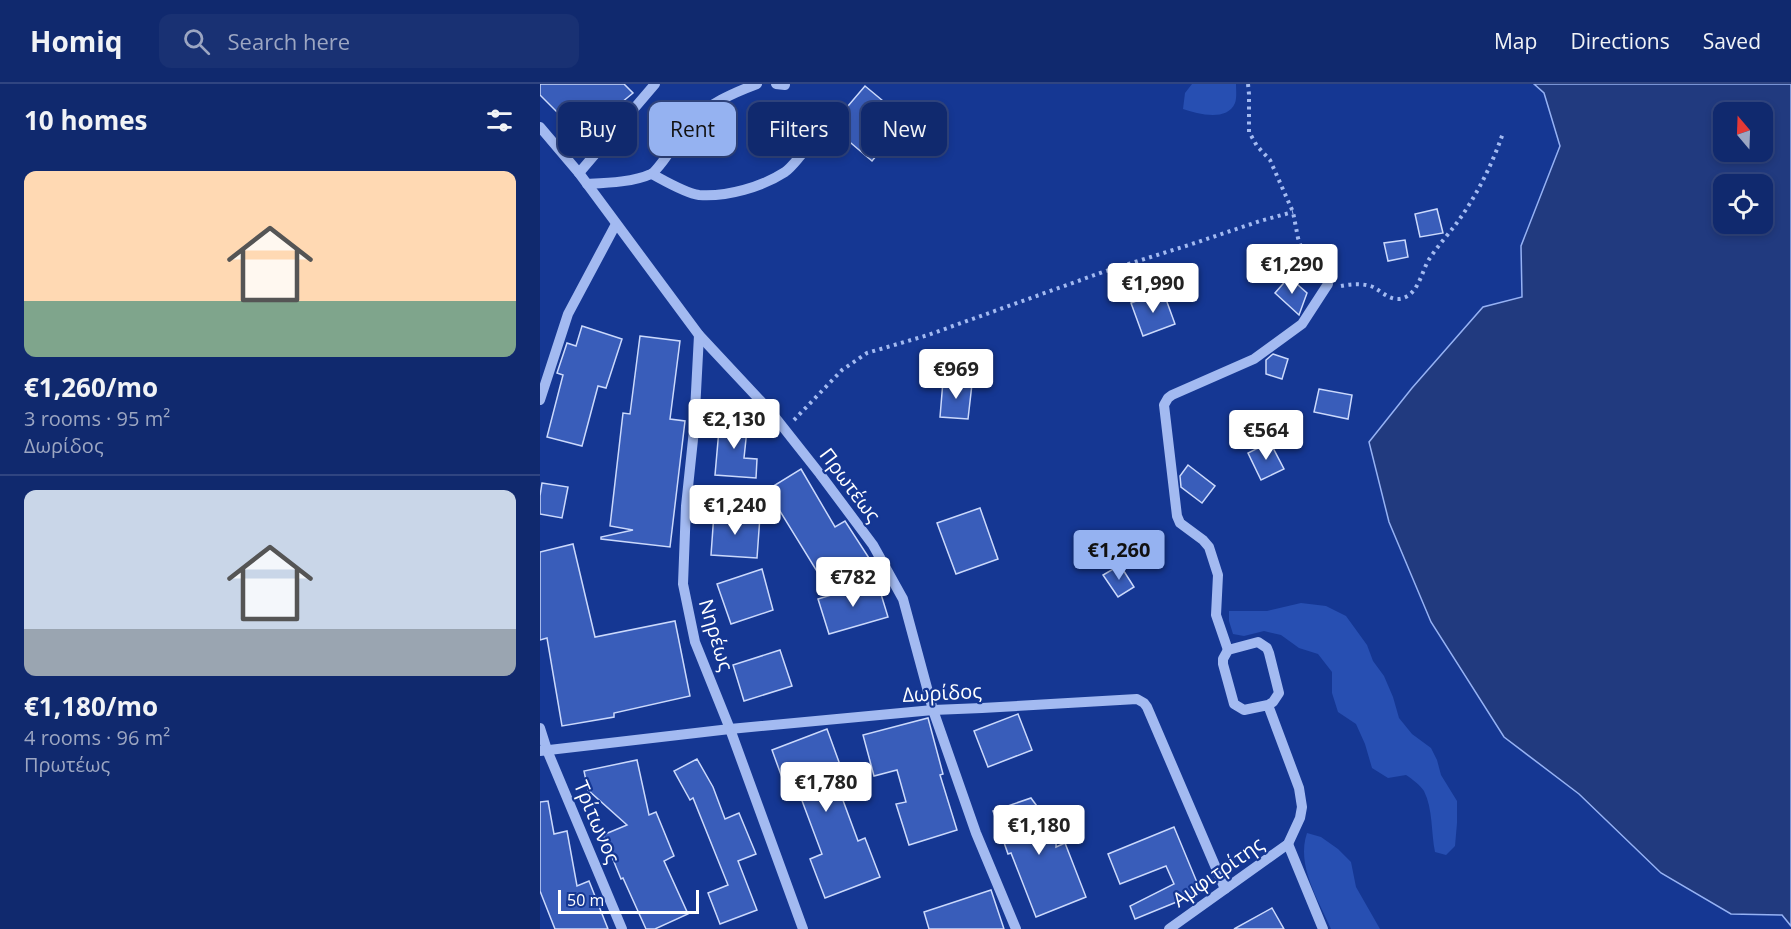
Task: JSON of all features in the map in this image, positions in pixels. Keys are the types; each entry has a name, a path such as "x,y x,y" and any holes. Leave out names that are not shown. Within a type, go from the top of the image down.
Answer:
{"street":[{"path":"579,173 655,84"},
{"path":"587,184 620,182 652,174 691,122 711,106 733,93 757,84"},
{"name":"Πρωτέως","path":"540,127 579,173 699,335 771,412 873,545 903,599 933,710 976,833 1016,929"},
{"path":"652,174 698,195 739,192 786,172 800,156"},
{"path":"540,400 568,314 616,224"},
{"path":"1228,650 1216,615 1218,575 1209,547 1206,542 1180,523 1177,516 1164,405 1172,395 1254,359 1302,324 1328,284"},
{"name":"Νηρέως","path":"699,335 682,584 695,642 730,729 802,929"},
{"path":"1252,642 1258,642 1267,648 1279,693 1277,698 1268,705 1244,710 1234,704 1223,664 1228,650 1252,642"},
{"name":"Δωρίδος","path":"543,750 730,729 933,710 1141,700 1147,707 1225,889"},
{"path":"1268,705 1299,788 1302,807 1300,818 1288,844 1323,929"},
{"name":"Τρίτωνος","path":"540,728 543,750 622,929"},
{"name":"Αμφιτρίτης","path":"1169,929 1288,844"}],"path":[{"path":"1248,84 1249,132 1257,146 1270,160 1293,212 1298,238 1306,261 1317,279 1334,286 1352,284 1371,287 1398,299 1408,296 1420,282 1428,262 1457,222 1480,182 1495,155 1503,133"},
{"path":"785,430 842,370 867,353 982,316 1103,272 1293,212"}],"shaded area":[{"path":"1192,84 1236,84 1235,103 1226,113 1219,115 1183,109 1185,93"},
{"path":"1534,84 1791,84 1791,926 1782,915 1731,914 1661,873 1579,794 1504,737 1431,622 1389,522 1369,442 1412,388 1483,307 1522,297 1521,246 1560,146 1544,93"},
{"path":"1301,603 1326,606 1346,616 1367,645 1373,661 1384,676 1399,718 1412,734 1431,748 1441,775 1457,801 1455,846 1446,855 1435,852 1430,813 1424,791 1406,775 1388,778 1372,768 1356,724 1338,712 1332,693 1332,672 1318,654 1299,648 1281,635 1264,631 1244,636 1233,634 1229,611 1267,611"},
{"path":"1307,833 1321,837 1351,862 1356,887 1380,929 1331,929 1306,870 1304,845"}],"building":[{"path":"540,84 624,84 633,93 622,102 558,102 558,113 540,95"},
{"path":"865,86 884,102 861,102 861,152 849,141 849,105"},
{"path":"866,156 876,156 872,161"},
{"path":"1437,209 1443,233 1420,237 1415,214"},
{"path":"1405,240 1408,257 1388,261 1384,243"},
{"path":"1289,277 1307,293 1299,315 1275,293"},
{"path":"1163,291 1175,324 1143,336 1131,303"},
{"path":"582,326 622,339 606,388 598,386 582,446 547,437 563,375 557,373 567,343 576,346"},
{"path":"640,336 680,341 670,419 685,421 670,547 601,539 601,537 633,530 610,526 623,413 630,414"},
{"path":"1273,354 1288,359 1282,379 1266,374 1266,360"},
{"path":"943,381 972,384 968,419 940,417"},
{"path":"1319,389 1352,395 1348,419 1314,412"},
{"path":"720,418 748,420 744,458 757,459 756,478 715,475"},
{"path":"1270,442 1284,469 1261,480 1248,453"},
{"path":"1188,465 1215,486 1202,503 1181,487 1180,476"},
{"path":"801,469 835,527 845,521 869,558 826,586 767,490"},
{"path":"542,483 568,487 562,518 540,514"},
{"path":"980,508 998,559 956,574 937,523"},
{"path":"714,513 760,516 757,558 711,555"},
{"path":"573,544 595,637 675,621 690,696 614,713 614,717 562,726 547,638 540,640 540,552"},
{"path":"1120,565 1134,587 1118,597 1103,575"},
{"path":"762,569 773,610 731,624 717,584"},
{"path":"877,581 888,617 829,634 818,599"},
{"path":"780,650 792,686 744,701 733,665"},
{"path":"1018,714 1032,750 988,767 974,731"},
{"path":"928,718 943,774 940,775 957,830 909,845 896,804 906,802 897,770 874,776 863,735"},
{"path":"827,729 843,773 834,776 858,841 865,838 880,877 825,898 810,859 822,854 798,790 788,794 772,750"},
{"path":"697,759 713,787 725,819 739,813 756,854 738,861 757,910 720,924 708,893 728,885 693,798 690,800 674,771"},
{"path":"637,760 649,815 656,812 674,856 664,861 688,914 655,929 646,929 623,878 621,879 603,835 627,825 588,790 584,771"},
{"path":"1031,798 1042,813 1057,808 1056,847 1065,843 1086,897 1036,917 1011,853 1008,854 993,811"},
{"path":"548,801 554,834 567,831 577,886 589,881 608,929 555,929 540,891 540,802"},
{"path":"1174,827 1201,892 1135,919 1130,906 1174,884 1166,866 1120,884 1108,854"},
{"path":"991,890 1004,929 929,929 924,912"},
{"path":"1272,908 1284,929 1234,929"}]}
